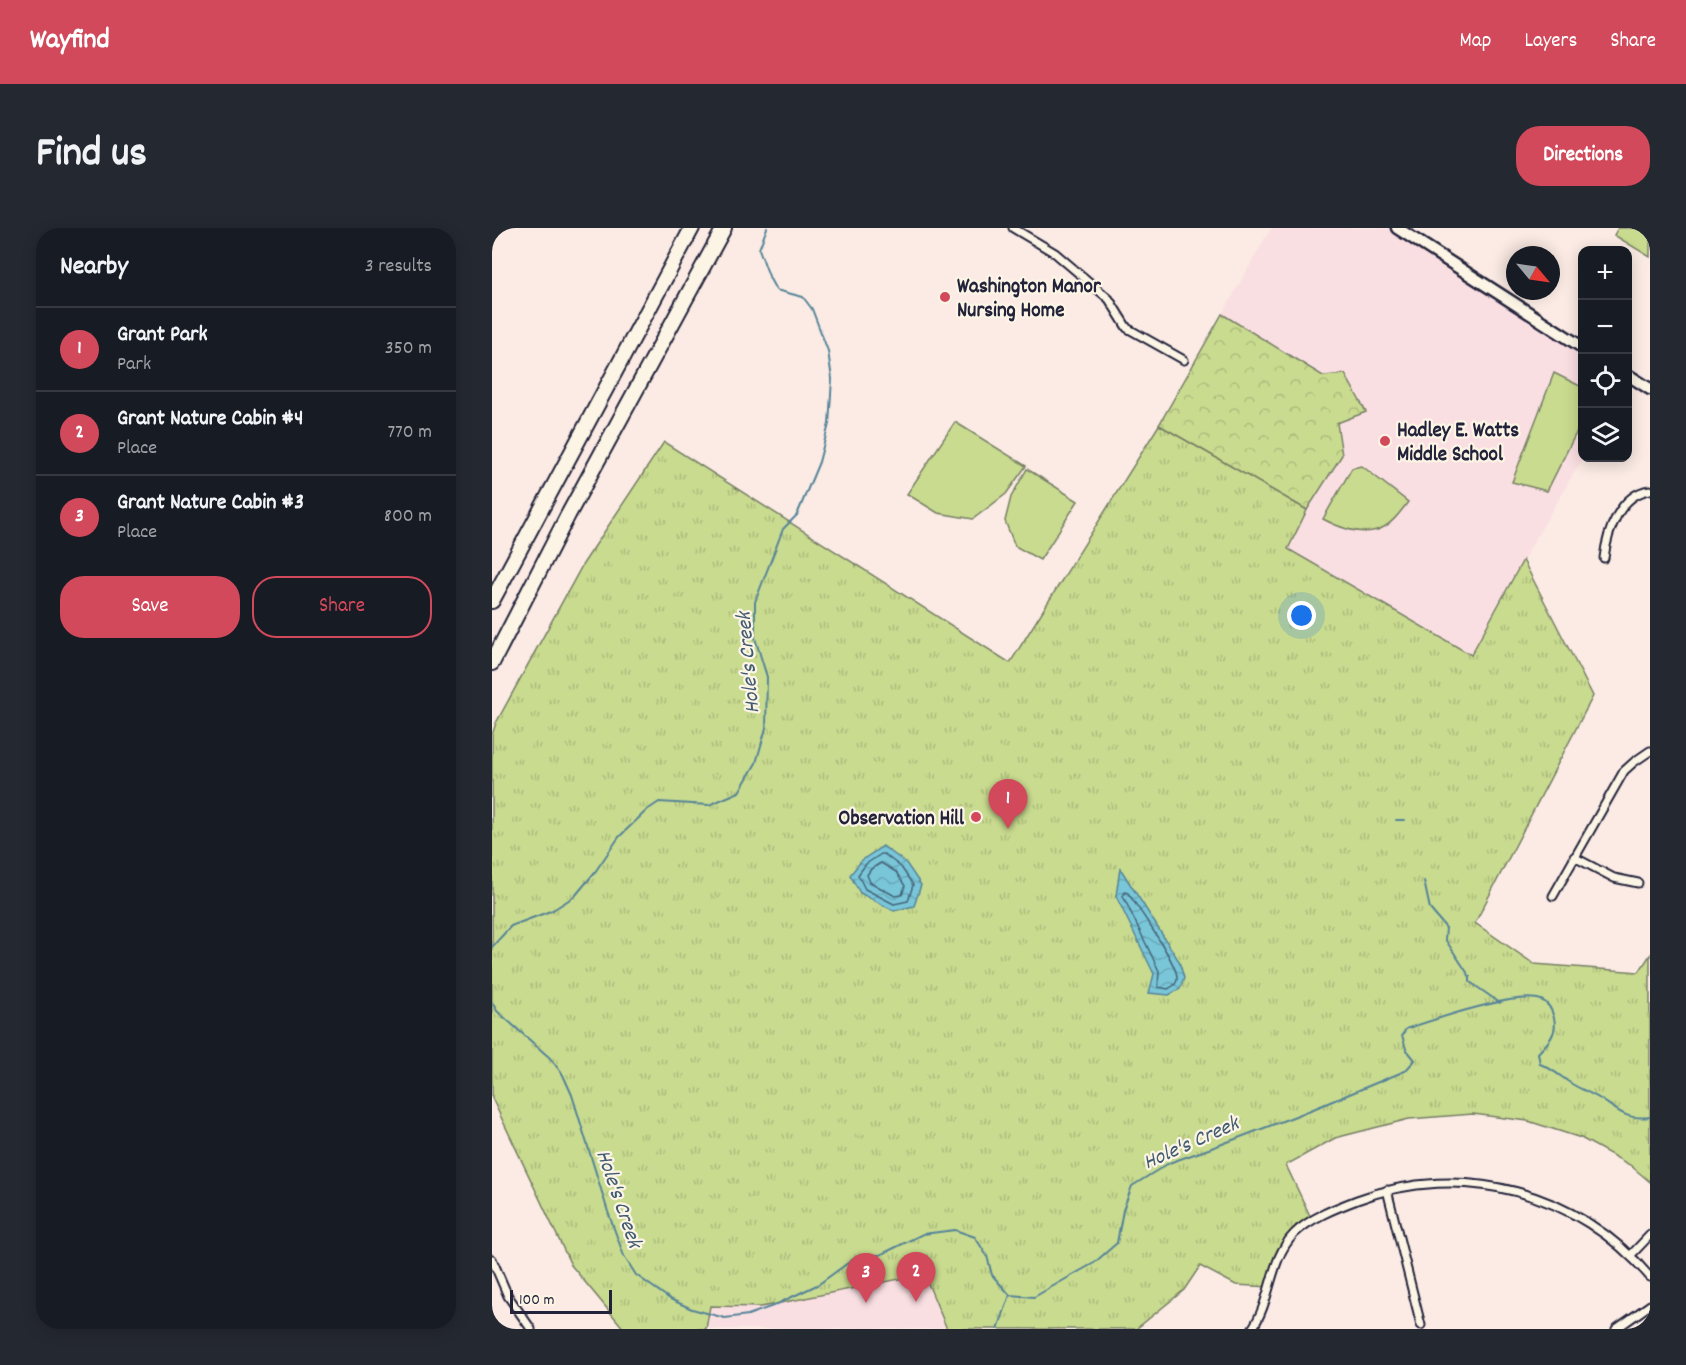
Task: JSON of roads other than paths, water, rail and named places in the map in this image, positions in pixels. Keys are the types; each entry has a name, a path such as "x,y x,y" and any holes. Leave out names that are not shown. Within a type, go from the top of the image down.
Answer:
{"highway":[{"path":"492,601 692,228"},
{"path":"492,663 562,525 724,228"}],"street":[{"path":"1013,228 1055,254 1109,299 1127,328 1184,360"},
{"path":"1397,228 1578,344"},
{"path":"1632,378 1650,389"},
{"path":"1604,558 1608,534 1627,501 1638,493 1650,490"},
{"path":"1553,896 1624,771 1650,751"},
{"path":"1574,857 1614,878 1638,883"},
{"path":"1252,1329 1264,1307 1277,1261 1295,1233 1304,1225 1350,1203 1387,1190 1414,1185 1454,1182 1513,1190 1558,1205 1608,1235 1631,1255 1650,1277"},
{"path":"1387,1190 1421,1325"},
{"path":"1631,1255 1650,1235"},
{"path":"492,1259 508,1296 531,1329"},
{"path":"1616,1329 1650,1305"}],"water":[{"path":"883,846 906,863 921,885 914,906 894,911 860,893 850,875 862,860"},
{"path":"1120,868 1179,961 1184,978 1180,989 1169,995 1149,993 1154,974 1116,896"}],"waterway":[{"name":"Hole's Creek","path":"492,947 511,926 553,910 575,896 619,837 647,810 659,802 709,805 739,792 756,763 766,728 767,677 755,638 755,602 783,529 797,515 819,462 829,424 832,379 828,351 812,309 803,297 776,290 770,279 759,249 767,228"},
{"path":"1396,820 1405,820"},
{"path":"1424,881 1430,909 1446,928 1445,939 1470,977 1470,982 1500,1003"},
{"name":"Hole's Creek","path":"492,1002 497,1011 550,1058 563,1075 572,1095 624,1256 636,1275 670,1299 692,1309 725,1318 748,1315 773,1306 819,1284 859,1255 880,1255 923,1234 955,1230 975,1237 987,1256 992,1275 1010,1295 1034,1297 1094,1263 1117,1243 1123,1210 1132,1186 1169,1163 1306,1112 1405,1071 1415,1060 1406,1049 1402,1035 1406,1029 1454,1013 1495,1003 1529,998 1546,1003 1553,1015 1555,1028 1549,1041 1538,1053 1540,1064 1624,1114 1642,1118 1650,1117"},
{"path":"998,1329 1010,1295"}],"place":[{"name":"Washington Manor Nursing Home","path":"945,297"},
{"name":"Hadley E. Watts Middle School","path":"1385,441"},
{"name":"Observation Hill","path":"976,817"},
{"name":"Grant Park","path":"1008,829"},
{"name":"Grant Nature Cabin #4","path":"916,1302"},
{"name":"Grant Nature Cabin #3","path":"866,1303"}]}
